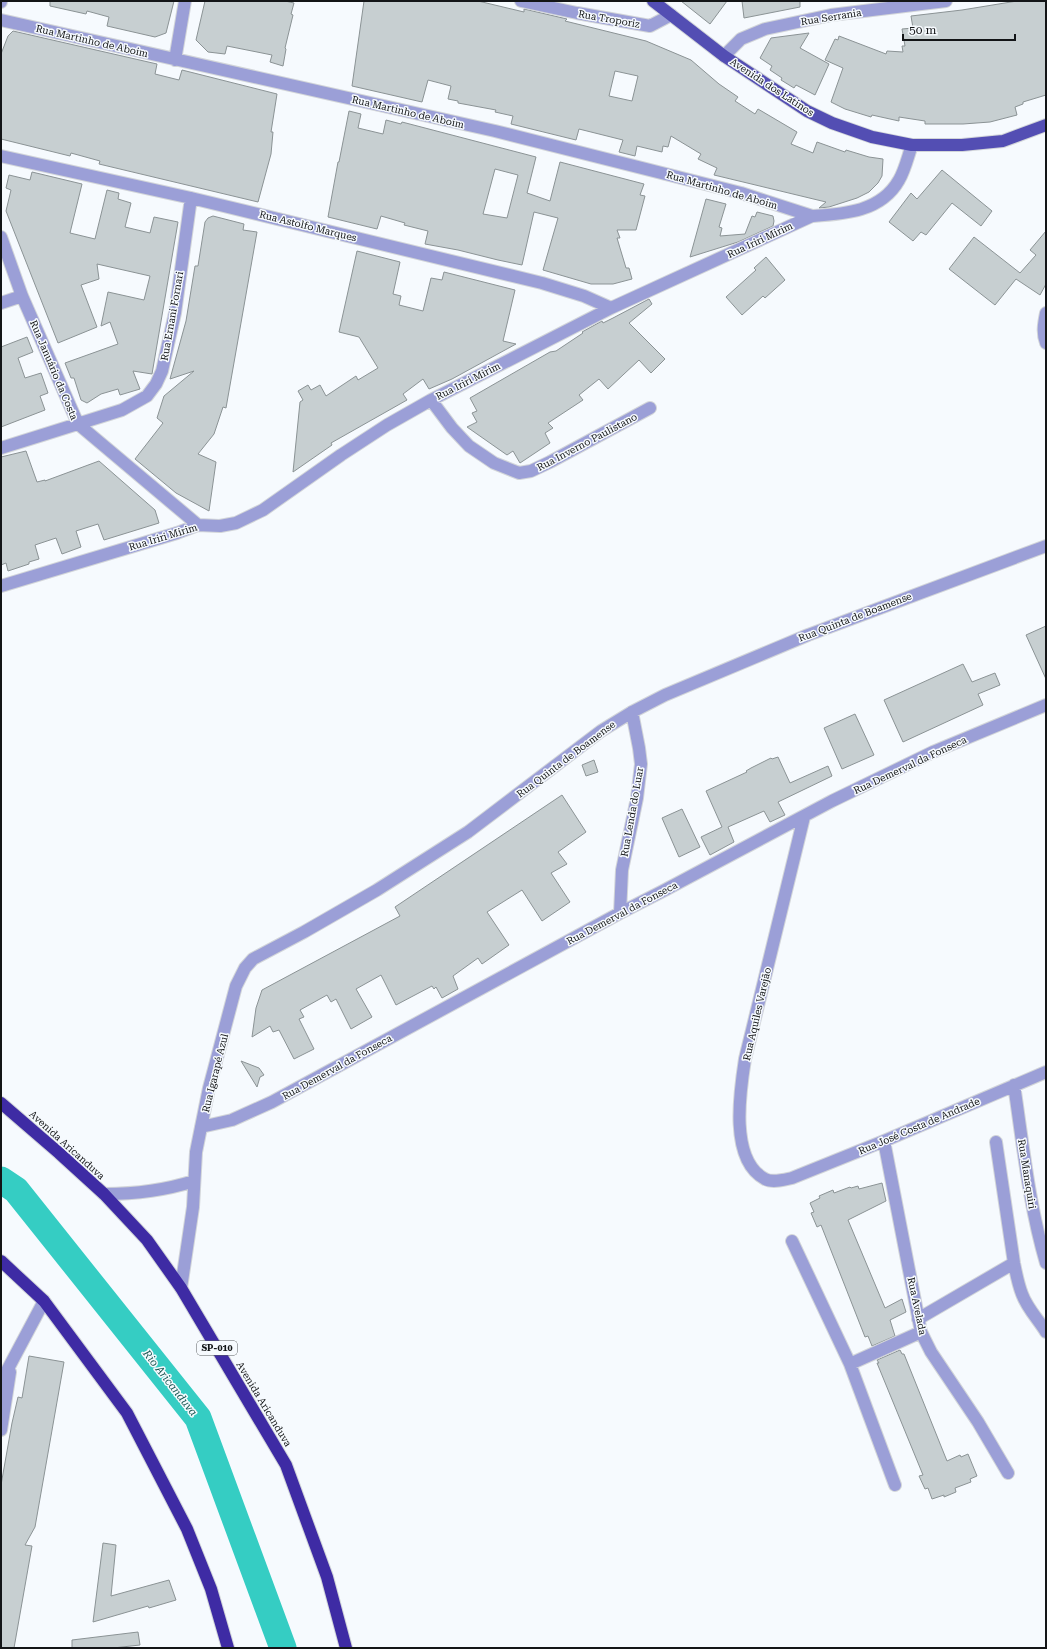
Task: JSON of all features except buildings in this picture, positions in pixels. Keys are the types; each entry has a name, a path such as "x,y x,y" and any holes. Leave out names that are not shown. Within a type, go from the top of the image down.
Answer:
{"highway":[{"name":"Avenida Aricanduva","path":"1,1103 104,1194 147,1240 181,1288 286,1465 327,1578 346,1648"},
{"path":"1,1261 44,1301 127,1413 187,1529 211,1589 228,1648"}],"main road":[{"name":"Avenida dos Latinos","path":"653,1 724,56 807,111 832,123 872,137 912,145 962,145 1003,141 1046,126"}],"street":[{"path":"175,60 185,1"},
{"name":"Rua Troporiz","path":"521,1 650,26 671,15"},
{"name":"Rua Serrania","path":"724,56 741,39 765,29 831,15 946,1"},
{"name":"Rua Martinho de Aboim","path":"1,20 495,131 741,193 812,216"},
{"name":"Rua Iriri Mirim","path":"1,586 177,533 198,525 220,526 236,523 263,510 341,455 431,400 611,308 812,216 845,214 865,209 884,198 899,180 912,145"},
{"name":"Rua Astolfo Marques","path":"1,156 191,198 542,283 584,296 611,308"},
{"name":"Rua Ernani Fornari","path":"1,448 122,410 146,396 156,384 162,371 175,313 191,198"},
{"name":"Rua Januário da Costa","path":"1,236 22,296 78,424 198,525"},
{"path":"1,303 22,296"},
{"path":"1046,313 1044,338 1046,343"},
{"name":"Rua Inverno Paulistano","path":"431,400 452,428 469,446 494,463 519,473 531,471 550,462 650,408"},
{"name":"Rua Quinta de Boamense","path":"245,968 253,959 304,932 377,890 468,832 541,778 585,743 632,712 665,695 808,635 1046,546"},
{"name":"Rua Demerval da Fonseca","path":"201,1127 232,1120 272,1102 620,913 832,801 933,752 1046,705"},
{"name":"Rua Lenda do Luar","path":"620,913 622,870 637,798 641,764 632,712"},
{"name":"Rua Aquiles Varejão","path":"792,1178 777,1181 765,1180 753,1170 740,1136 739,1098 746,1059 804,817"},
{"name":"Rua Igarapé Azul","path":"181,1288 193,1207 196,1152 201,1127 209,1088 236,986 245,968"},
{"name":"Rua José Costa de Andrade","path":"792,1178 884,1141 1046,1072"},
{"name":"Rua Manaquiri","path":"1014,1085 1028,1188 1042,1236 1046,1263"},
{"name":"Rua Avelada","path":"884,1141 921,1332 931,1352 978,1422 1008,1473"},
{"path":"996,1142 1014,1263 1022,1294 1028,1306 1046,1332"},
{"path":"104,1194 130,1194 170,1189 194,1181"},
{"path":"792,1241 850,1364 895,1486"},
{"path":"918,1319 1014,1263"},
{"path":"1,1382 44,1301"},
{"path":"850,1364 921,1332"},
{"path":"1,1430 11,1362"}],"waterway":[{"name":"Rio Aricanduva","path":"1,1180 16,1190 198,1418 283,1648"}]}
